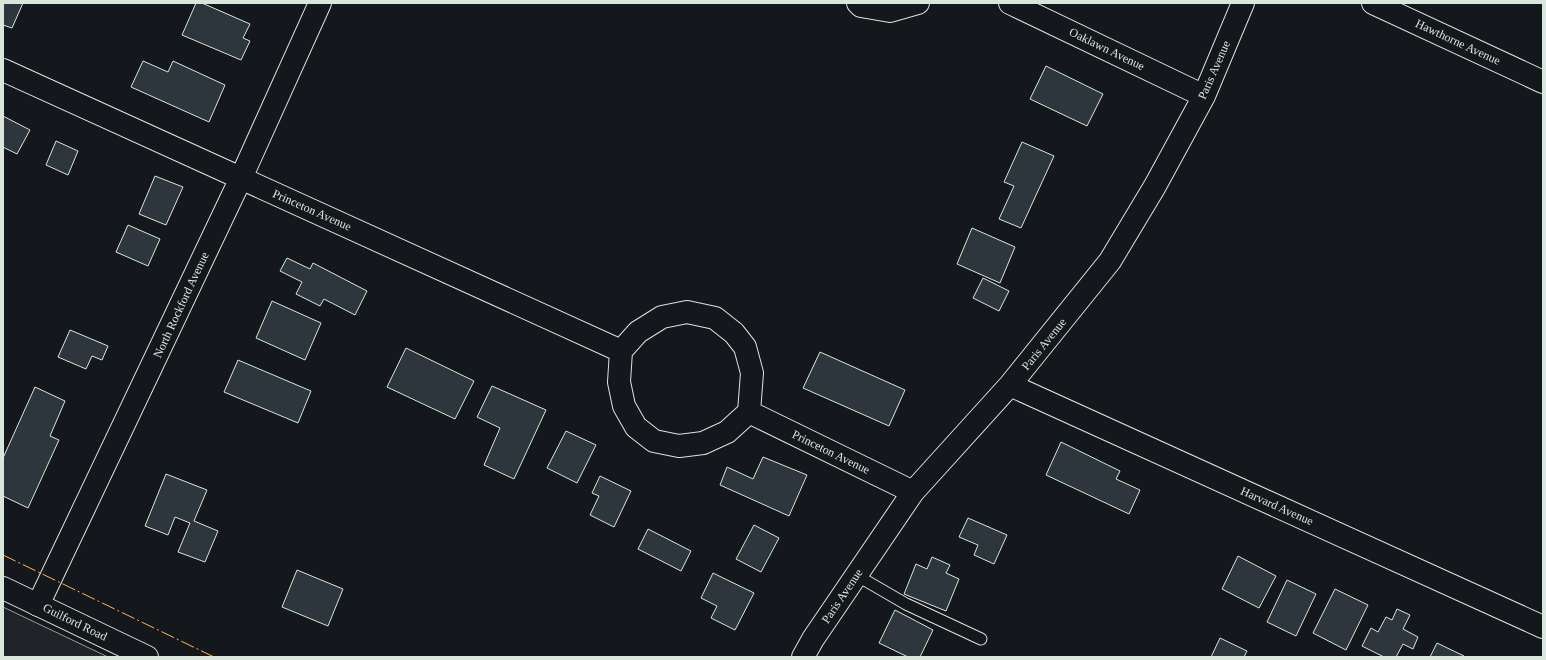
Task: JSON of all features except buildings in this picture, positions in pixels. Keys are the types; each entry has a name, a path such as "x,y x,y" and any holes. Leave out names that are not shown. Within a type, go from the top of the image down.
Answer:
{"street":[{"name":"North Rockford Avenue","path":"38,605 241,178 320,3"},
{"path":"858,3 861,6 890,11 918,3"},
{"name":"Oaklawn Avenue","path":"1010,3 1204,96"},
{"name":"Paris Avenue","path":"803,657 813,639 913,492 1010,385 1110,261 1155,186 1204,96 1243,3"},
{"name":"Hawthorne Avenue","path":"1373,3 1543,82"},
{"name":"Princeton Avenue","path":"3,70 621,351"},
{"path":"687,312 715,318 734,333 745,347 752,373 750,412 727,432 703,443 678,446 654,440 636,427 624,406 619,382 621,351 638,332 662,317 687,312"},
{"name":"Harvard Avenue","path":"1010,385 1543,627"},
{"name":"Princeton Avenue","path":"750,412 913,492"},
{"name":"Guilford Road","path":"3,588 147,657"}],"lane":[{"path":"856,575 906,604 981,639"}],"shaded area":[{"path":"3,607 108,657 3,657"}],"power":[{"path":"3,555 214,657"}]}
